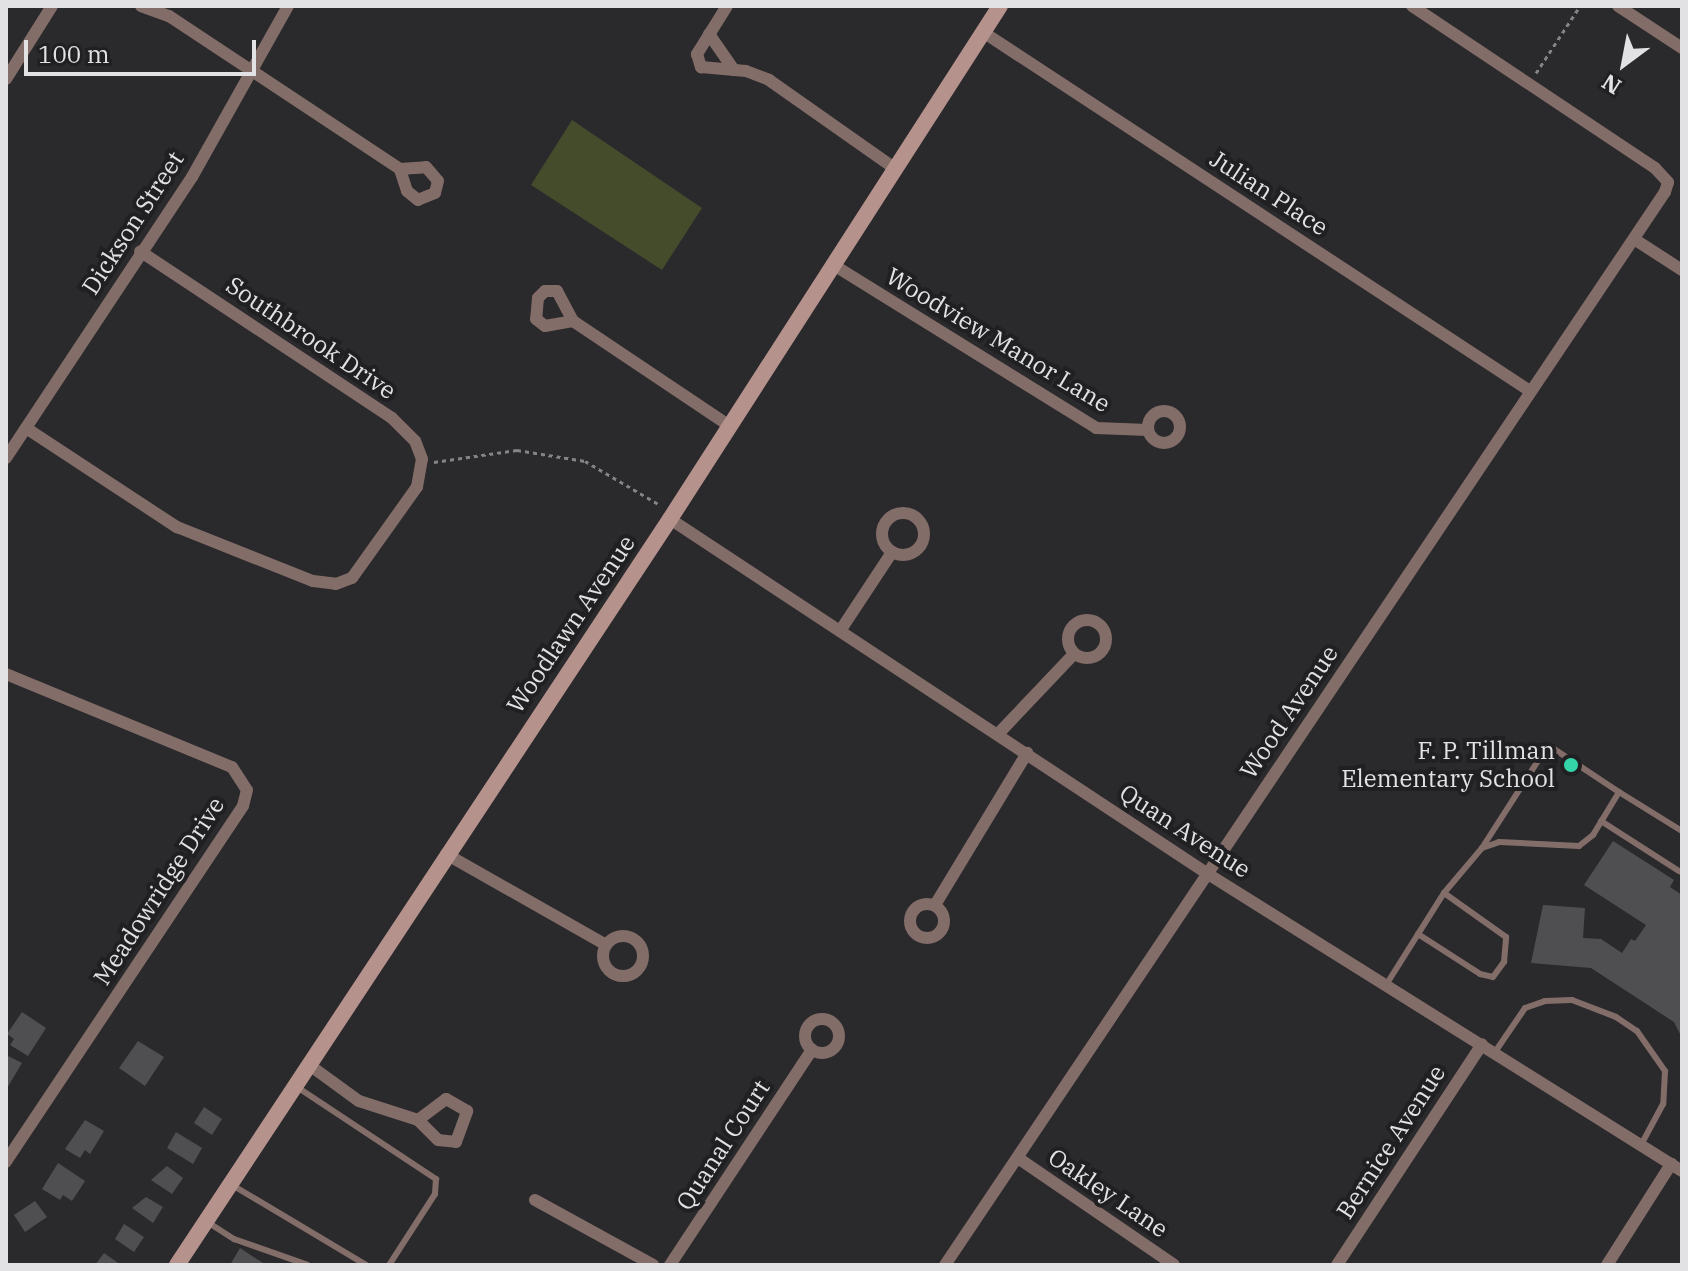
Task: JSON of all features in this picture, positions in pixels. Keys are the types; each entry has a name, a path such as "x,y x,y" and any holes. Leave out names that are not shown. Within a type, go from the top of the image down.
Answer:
{"street":[{"path":"6,79 52,6"},
{"path":"141,6 169,16 400,169"},
{"name":"Dickson Street","path":"6,458 12,437 26,428 140,251 192,177 248,70 288,6"},
{"path":"727,6 697,54 701,67 734,70 769,80 894,168"},
{"name":"Woodlawn Avenue","path":"177,1265 672,516 1000,6"},
{"path":"1412,6 1529,84"},
{"path":"1618,6 1682,48"},
{"name":"Julian Place","path":"983,32 1530,391"},
{"path":"709,34 734,70"},
{"name":"Wood Avenue","path":"945,1265 1634,239 1668,182 1655,168 1529,84"},
{"path":"1634,239 1682,270"},
{"name":"Southbrook Drive","path":"140,251 392,418 415,441 421,463"},
{"name":"Woodview Manor Lane","path":"832,264 1096,428 1148,430"},
{"path":"573,321 730,426"},
{"path":"26,428 177,527 313,581 336,584 352,578 417,487 421,463"},
{"name":"Quan Avenue","path":"672,516 1208,874 1677,1168"},
{"path":"840,631 892,552"},
{"path":"999,733 1074,654"},
{"name":"Meadowridge Drive","path":"6,674 232,767 247,790 243,806 6,1162"},
{"path":"935,905 1027,753"},
{"path":"446,854 606,945"},
{"name":"Bernice Avenue","path":"1337,1265 1482,1044"},
{"name":"Quanal Court","path":"670,1265 812,1050"},
{"path":"308,1064 359,1101 418,1120"},
{"name":"Oakley Lane","path":"1018,1158 1174,1265"},
{"path":"1607,1265 1677,1168"},
{"path":"535,1200 653,1265"}],"lane":[{"path":"1386,985 1444,893 1482,848 1548,745 1682,831"},
{"path":"1482,848 1499,842 1579,846 1601,821 1619,792"},
{"path":"1601,821 1679,871"},
{"path":"1418,934 1480,974 1493,977 1504,962 1506,937 1444,893"},
{"path":"1495,1052 1525,1008 1545,1001 1572,1000 1616,1017 1637,1031 1665,1071 1663,1104 1641,1145"},
{"path":"294,1085 436,1179 435,1194 389,1265"},
{"path":"230,1184 366,1265"},
{"path":"206,1221 234,1239 308,1265"}],"path":[{"path":"1529,84 1580,6"},
{"path":"421,463 517,450 585,461 672,516"}],"green space":[{"path":"572,120 702,208 662,270 531,185"}],"building":[{"path":"1613,841 1674,880 1670,887 1682,895 1682,1038 1674,1022 1591,968 1531,963 1543,905 1585,908 1583,938 1601,939 1622,953 1646,925 1584,885"},
{"path":"22,1012 46,1028 28,1056 10,1045 14,1039 7,1034"},
{"path":"138,1041 164,1057 145,1086 119,1068"},
{"path":"6,1055 22,1063 6,1090"},
{"path":"204,1107 222,1119 212,1135 194,1123"},
{"path":"85,1120 104,1131 90,1154 85,1150 80,1158 65,1149"},
{"path":"176,1132 202,1148 193,1164 167,1148"},
{"path":"58,1163 85,1181 72,1201 63,1195 60,1200 42,1189"},
{"path":"167,1166 183,1178 172,1194 151,1180"},
{"path":"146,1197 163,1207 153,1223 132,1208"},
{"path":"35,1201 47,1217 25,1232 14,1215"},
{"path":"124,1224 144,1237 134,1252 115,1239"},
{"path":"240,1248 266,1265 230,1265"},
{"path":"104,1253 121,1265 95,1265"}],"place":[{"name":"F. P. Tillman Elementary School","path":"1571,765"}]}
